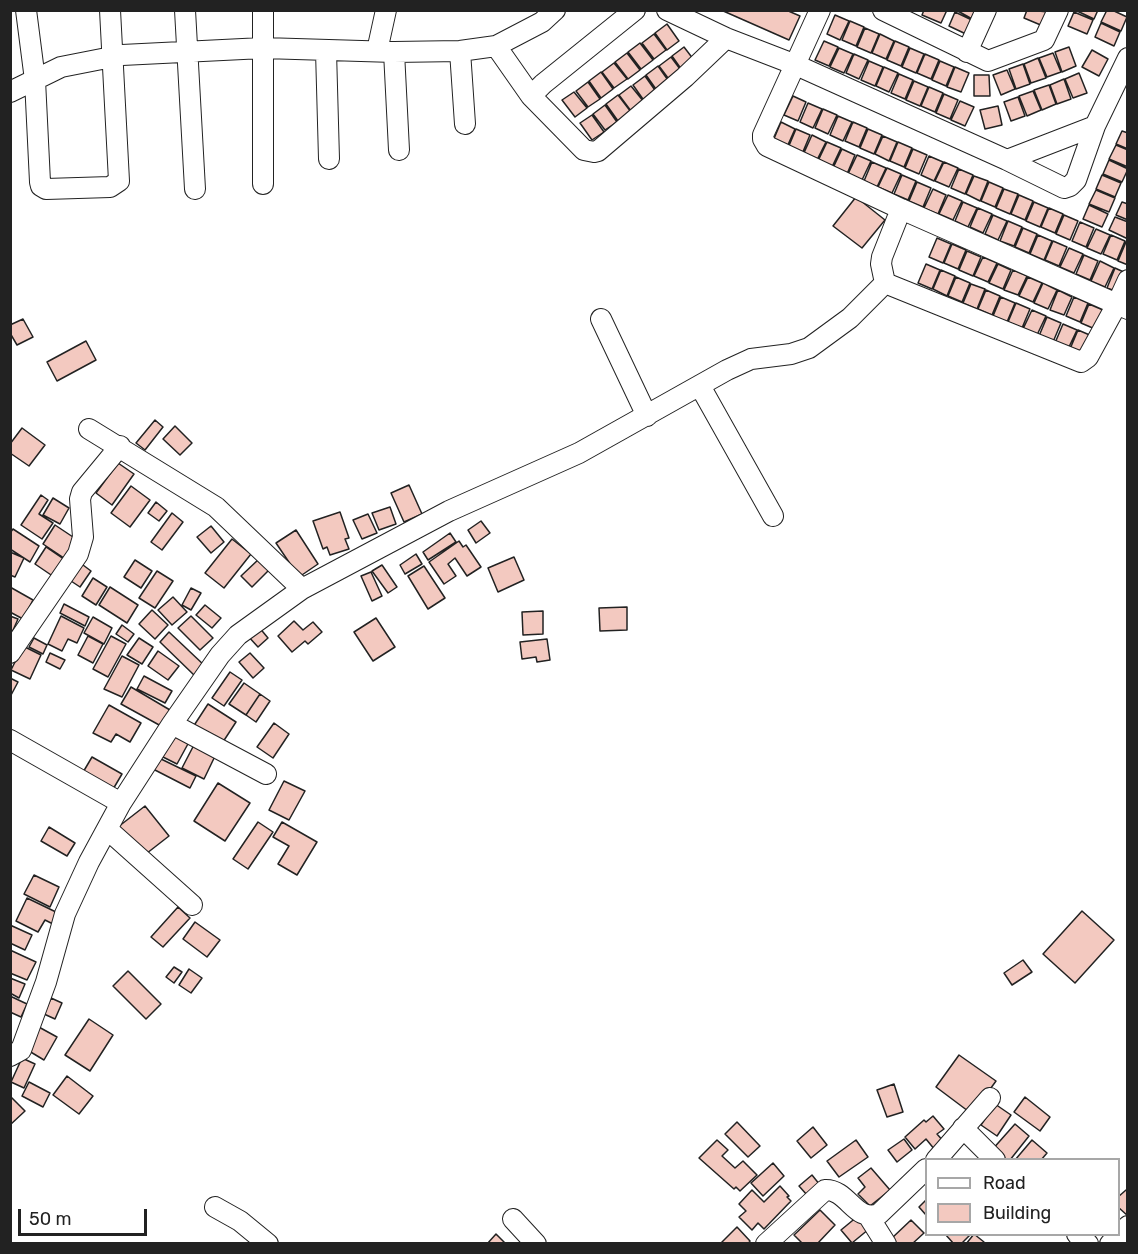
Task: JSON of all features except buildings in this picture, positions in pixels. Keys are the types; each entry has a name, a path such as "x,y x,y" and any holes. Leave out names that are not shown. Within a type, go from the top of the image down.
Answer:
{"street":[{"path":"26,10 35,80 41,186 46,189 114,186 119,181 110,10"},
{"path":"184,10 195,189"},
{"path":"263,10 263,184"},
{"path":"386,10 385,52 399,150"},
{"path":"531,96 635,10"},
{"path":"667,10 726,38 796,65 1064,188 1076,180 1095,126 1128,58"},
{"path":"820,10 763,135 767,146 901,209 1122,306"},
{"path":"883,10 908,16 983,61 993,61 1044,40 1058,10"},
{"path":"967,52 986,10"},
{"path":"10,92 61,67 114,56 263,48 385,52 460,51 496,46 544,14"},
{"path":"496,46 531,96 584,150 594,152 685,77 726,38"},
{"path":"326,51 329,159"},
{"path":"460,51 465,124"},
{"path":"1007,160 1095,126"},
{"path":"885,283 880,264 901,209"},
{"path":"885,283 1081,362 1088,357 1122,306 1128,280"},
{"path":"10,1056 21,1050 46,982 65,914 121,803 220,655 238,635 302,589 440,516 579,453 648,416 727,369 751,359 791,354 809,348 850,318 885,283"},
{"path":"601,319 648,416"},
{"path":"700,386 773,516"},
{"path":"89,429 216,507 302,589"},
{"path":"10,653 78,554 83,537 80,499 82,492 120,446"},
{"path":"172,724 266,774"},
{"path":"10,740 121,803"},
{"path":"107,829 192,904"},
{"path":"938,1158 990,1098"},
{"path":"963,1128 992,1158"},
{"path":"869,1216 879,1214 925,1171"},
{"path":"765,1244 825,1190 837,1192 857,1210 869,1216 886,1244"},
{"path":"215,1207 240,1221 268,1244"},
{"path":"513,1219 536,1244"}]}
